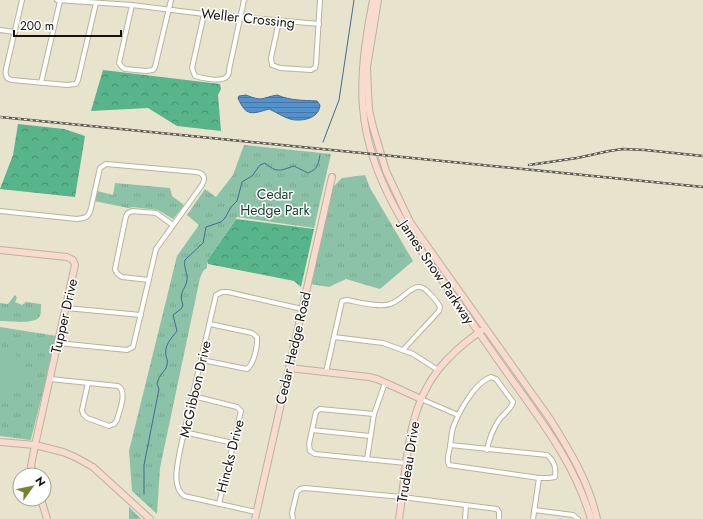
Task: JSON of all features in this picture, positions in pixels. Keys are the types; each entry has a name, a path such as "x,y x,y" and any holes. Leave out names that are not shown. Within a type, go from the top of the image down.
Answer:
{"street":[{"path":"22,0 5,74 7,78 12,80 67,85 74,85 77,82 96,3"},
{"path":"41,83 58,0"},
{"name":"Weller Crossing","path":"58,0 132,5 241,18 319,24"},
{"path":"132,5 119,64 122,67 132,70 150,71 155,67 171,0"},
{"path":"204,14 192,68 195,76 209,79 224,79 227,77 244,0"},
{"path":"279,21 271,58 272,65 280,68 306,71 315,68 320,0"},
{"name":"James Snow Parkway","path":"373,0 363,61 361,91 364,120 374,163 400,219 427,260 559,446 578,484 591,519"},
{"name":"James Snow Parkway","path":"378,0 367,67 369,110 386,171 410,222 550,419 570,451 590,495 597,519"},
{"path":"0,30 15,32"},
{"path":"0,211 77,219 86,218 91,208 100,168 106,164 201,173 204,178 202,186 156,249 134,345 130,350 58,343"},
{"name":"Cedar Hedge Road","path":"255,519 332,177"},
{"path":"149,280 122,277 118,276 116,273 115,269 126,216 132,211 156,213 173,225"},
{"name":"Tupper Drive","path":"0,250 67,257 73,260 75,268 35,445 32,467"},
{"path":"326,372 342,302 347,300 383,306 389,305 395,303 416,287 420,286 425,288 439,304 439,311 403,350"},
{"name":"McGibbon Drive","path":"256,512 184,496 177,489 176,473 184,432 216,296 222,292 228,292 302,309"},
{"path":"66,308 141,315"},
{"path":"202,360 247,369 251,365 256,344 257,337 252,333 210,324"},
{"name":"Trudeau Drive","path":"400,519 409,440 421,399 438,370 457,349 485,328"},
{"path":"334,337 383,343 413,354 438,370"},
{"path":"289,368 369,377 458,415"},
{"path":"450,445 487,450 547,455 552,459 555,465 555,477 539,478 452,466 448,462 448,458 450,445 453,429 458,415 471,394 483,382 491,377 496,380 512,402 510,408 493,429 487,450"},
{"path":"50,379 118,386 122,389 123,394 117,420 114,424 109,426 87,418 83,414 82,410 88,383"},
{"path":"367,459 374,414 385,383"},
{"name":"Hincks Drive","path":"193,396 237,407 240,408 241,412 219,504"},
{"path":"374,414 324,408 320,409 316,412 309,448 312,453 406,463"},
{"path":"312,430 370,436"},
{"path":"184,432 233,443"},
{"path":"0,442 35,445 63,452 86,462 150,519"},
{"path":"533,519 539,478"},
{"path":"293,519 292,513 297,492 302,488 402,496 496,509 499,512 499,519"},
{"path":"465,519 466,505"},
{"path":"43,507 47,519"},
{"path":"534,510 573,515 578,519"}],"green space":[{"path":"103,70 220,84 221,89 218,95 221,131 177,126 148,108 91,111"},
{"path":"18,124 64,129 85,136 75,197 0,189 13,155"},
{"name":"Cedar Hedge Park","path":"244,145 331,154 314,228 237,217 207,261 207,268 203,271 200,278 160,468 157,514 132,491 129,451 177,256 199,225 187,215 205,189 216,197 233,175"},
{"path":"365,175 370,188 413,261 380,289 346,279 329,287 310,284 330,190 342,178"},
{"path":"115,183 170,188 172,196 184,205 173,219 158,210 133,207 128,208 94,201 97,191 113,195"},
{"path":"236,219 314,229 301,287 294,281 208,264 207,261"},
{"path":"15,295 17,298 15,302 22,305 26,302 41,304 40,316 33,321 28,322 0,321 0,303 8,304"},
{"path":"0,327 57,336 30,440 0,436"},
{"path":"14,348 24,382 2,389 0,381 0,352"},
{"path":"129,507 141,519 129,519"}],"water":[{"path":"246,95 259,99 277,95 292,99 317,101 320,105 319,110 313,116 304,120 294,120 269,109 254,113 247,111 238,98 239,96"}],"waterway":[{"path":"323,142 339,100 354,0"},
{"path":"144,494 144,465 159,389 157,384 167,365 167,345 177,331 173,315 181,309 183,305 181,297 187,280 185,260 203,243 206,227 221,222 225,218 231,207 237,201 242,182 252,176 260,165 265,163 275,170 294,166 308,173 314,170 317,166 320,155"}],"railway":[{"path":"0,117 703,187"},
{"path":"529,165 623,149 703,156"}]}
